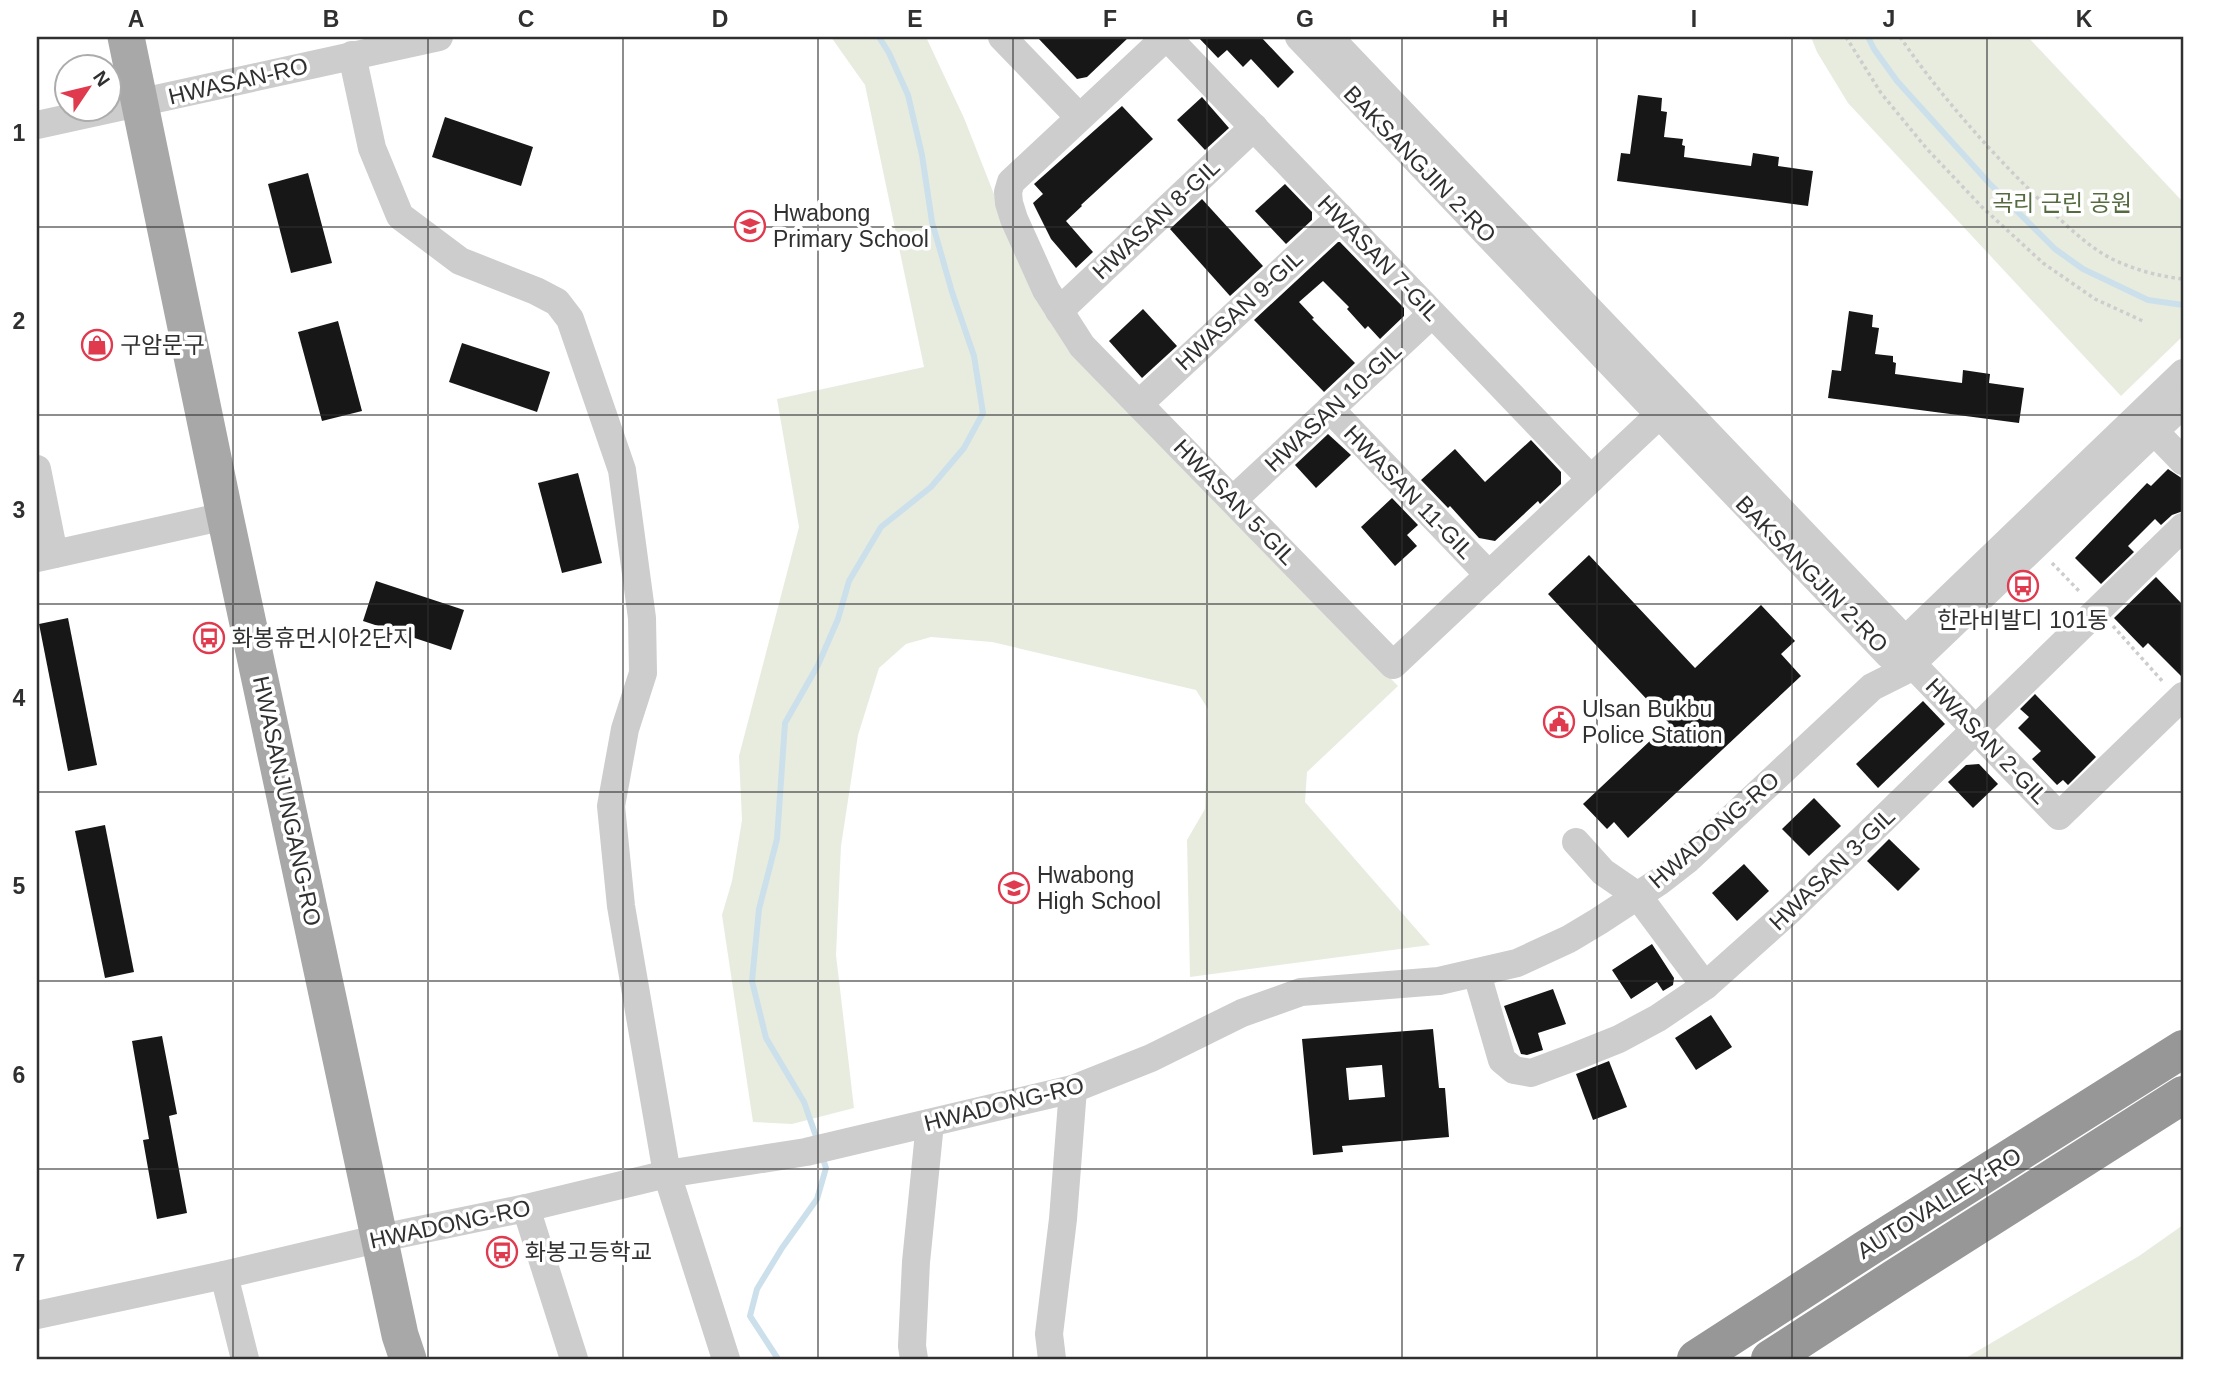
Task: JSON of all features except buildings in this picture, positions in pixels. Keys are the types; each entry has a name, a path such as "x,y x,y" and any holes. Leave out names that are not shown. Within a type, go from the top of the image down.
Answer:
{"highway":[{"name":"AUTOVALLEY-RO","path":"1696,1359 2183,1049"},
{"name":"AUTOVALLEY-RO","path":"1770,1359 2183,1095"}],"main road":[{"name":"HWASANJUNGANG-RO","path":"126,37 225,516 400,1335 408,1359"}],"street":[{"name":"HWASAN-RO","path":"37,125 439,37"},
{"path":"1002,37 1079,117"},
{"name":"HWASAN 5-GIL","path":"1167,37 1010,182 1009,204 1014,219 1046,289 1082,346 1393,665 1667,407"},
{"name":"HWASAN 7-GIL","path":"1167,37 1591,479"},
{"name":"BAKSANGJIN 2-RO","path":"1299,37 1667,407 1902,653"},
{"name":"BAKSANGJIN 2-RO","path":"1329,37 1667,407"},
{"path":"352,55 372,148 400,216 460,261 557,302 570,319 622,470 642,618 643,673 625,729 611,806 621,906 667,1174 726,1359"},
{"name":"HWASAN 8-GIL","path":"1059,311 1254,127"},
{"name":"HWASAN 9-GIL","path":"1139,404 1340,217"},
{"name":"HWASAN 10-GIL","path":"1233,500 1432,314"},
{"name":"HWADONG-RO","path":"1902,653 2183,373"},
{"name":"HWADONG-RO","path":"1902,653 2183,404"},
{"name":"HWASAN 11-GIL","path":"1330,409 1489,575"},
{"path":"2154,431 2183,461"},
{"path":"37,469 45,556 225,516"},
{"name":"HWASAN 3-GIL","path":"1477,974 1502,1060 1514,1070 1531,1073 1619,1039 1658,1018 1705,986 1790,909 2183,527"},
{"name":"HWADONG-RO","path":"37,1315 526,1208 667,1174 806,1152 1073,1089 1152,1058 1242,1013 1301,992 1426,982 1477,974 1517,963 1569,939 1638,896 1686,860 1872,687 1904,671 1902,653"},
{"name":"HWASAN 2-GIL","path":"1902,653 2060,816 2183,696"},
{"path":"1576,842 1603,873 1638,896 1705,986"},
{"path":"1052,1359 1049,1334 1063,1219 1073,1089"},
{"path":"914,1359 912,1346 916,1262 930,1124"},
{"path":"526,1208 574,1359"},
{"path":"224,1275 244,1359"}],"path":[{"path":"1846,37 1881,93 1927,149 1982,207 2043,263 2095,299 2146,322"},
{"path":"1900,37 1926,75 1967,124 2073,232 2111,258 2154,276 2183,279"}],"green space":[{"path":"831,37 926,37 964,118 1035,298 1068,350 1398,686 1307,772 1305,802 1430,945 1190,977 1187,840 1205,809 1208,709 1196,690 992,642 931,637 906,644 879,668 858,735 841,846 836,955 854,1108 792,1124 753,1122 722,915 732,881 742,820 739,756 799,527 777,399 924,367 865,85"},
{"name":"곡리 근린 공원","path":"1811,37 2028,37 2183,202 2183,336 2121,396 1848,103 1817,52"},
{"path":"2183,1225 2183,1359 1964,1359 2139,1256"}],"waterway":[{"path":"818,1142 804,1102 766,1038 752,981 759,909 777,839 785,723 818,665 838,619 849,581 881,527 931,487 964,448 983,413 974,356 932,222 922,155 908,95 879,37"},
{"path":"1868,37 1897,81 1989,183 2055,249 2083,269 2148,300 2183,305"},
{"path":"778,1359 750,1316 757,1289 817,1199 826,1168 822,1156"}],"place":[{"name":"Hwabong Primary School","path":"750,226"},
{"name":"구암문구","path":"97,345"},
{"name":"한라비발디 101동","path":"2023,586"},
{"name":"화봉휴먼시아2단지","path":"209,638"},
{"name":"Ulsan Bukbu Police Station","path":"1559,722"},
{"name":"Hwabong High School","path":"1014,888"},
{"name":"화봉고등학교","path":"502,1252"}]}
